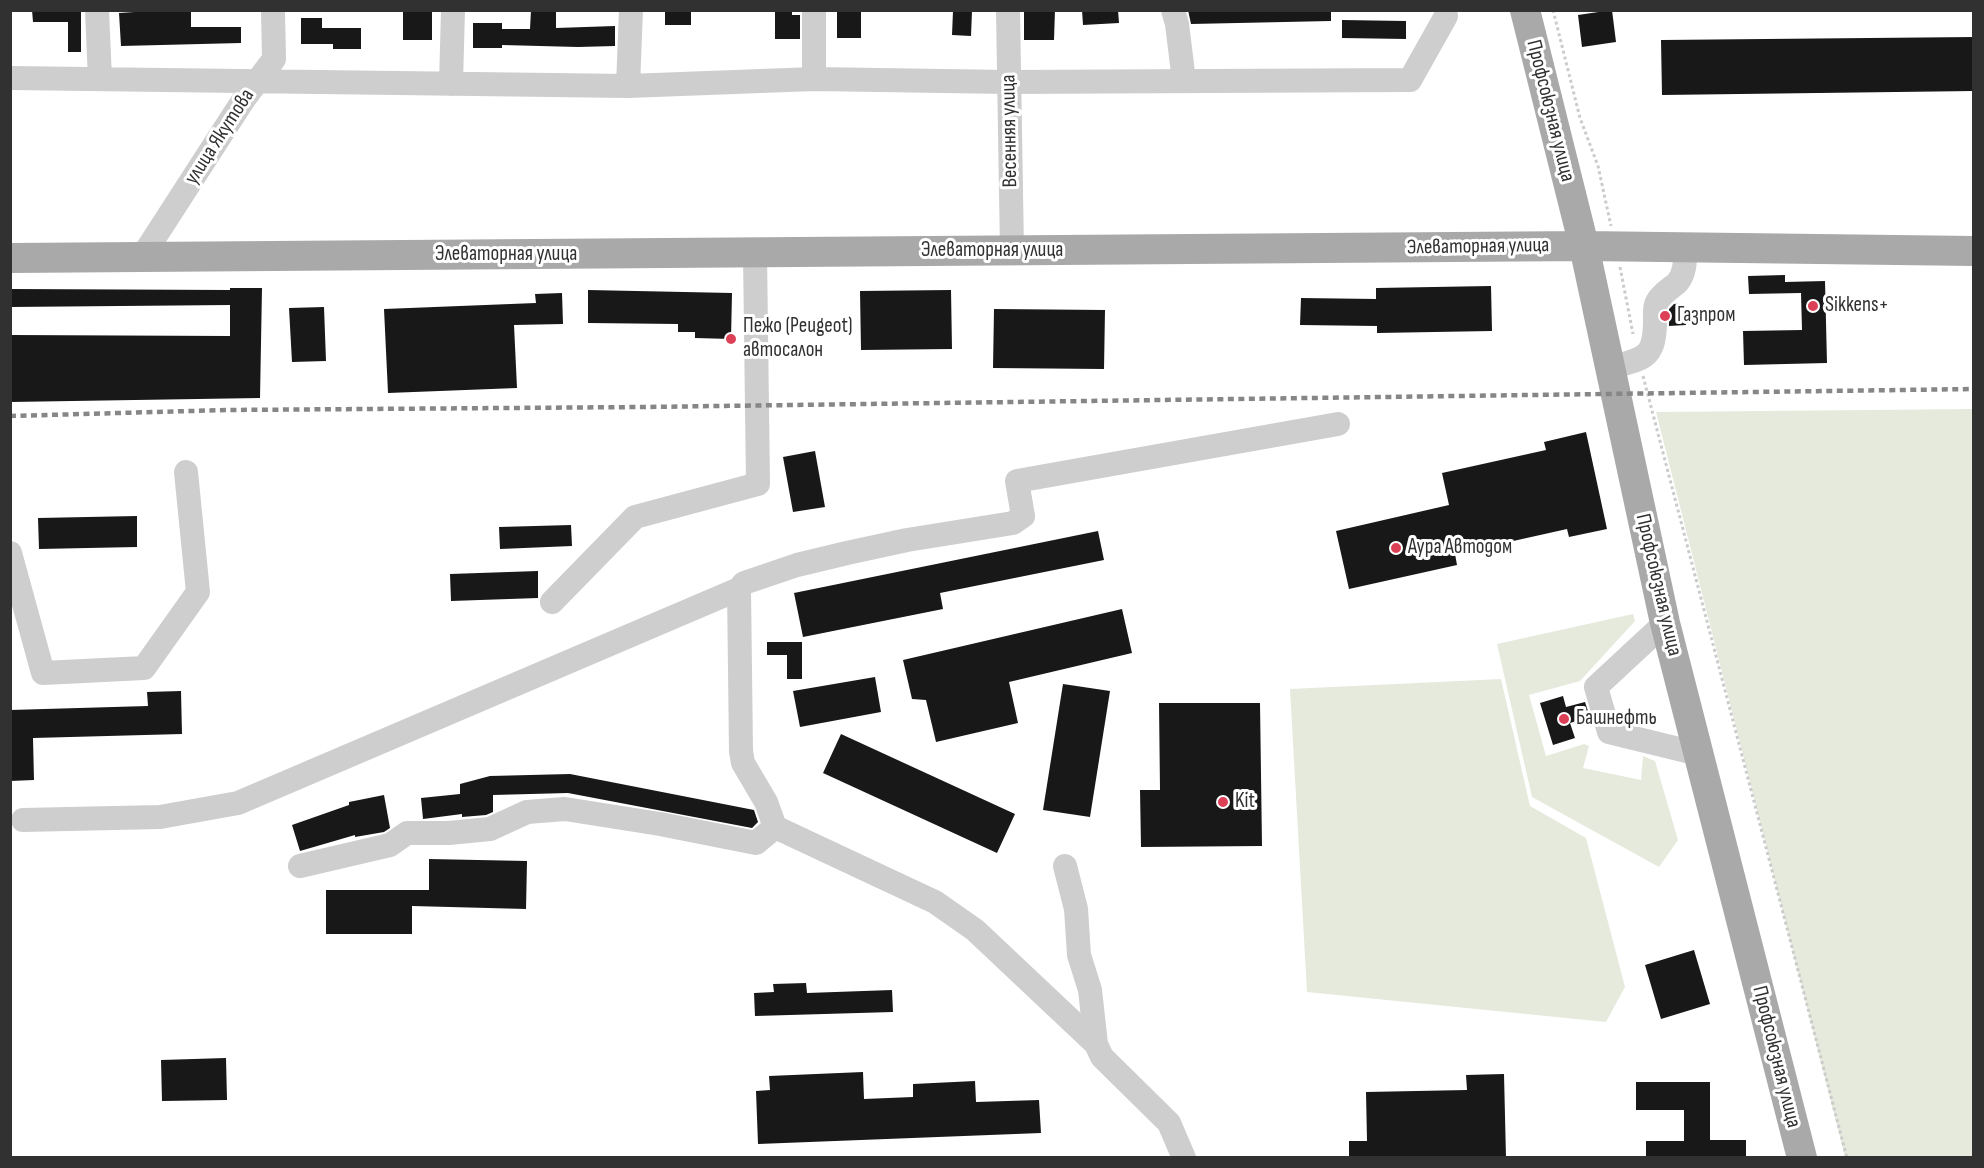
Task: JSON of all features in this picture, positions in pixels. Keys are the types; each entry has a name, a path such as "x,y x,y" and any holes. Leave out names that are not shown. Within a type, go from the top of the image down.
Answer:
{"main road":[{"name":"Профсоюзная улица","path":"1525,10 1584,246 1665,623 1802,1158"},
{"name":"Элеваторная улица","path":"10,258 1584,246 1974,251"}],"street":[{"path":"98,10 100,80"},
{"name":"улица Якутова","path":"142,258 274,59 273,10"},
{"path":"452,84 453,10"},
{"path":"628,86 631,10"},
{"path":"814,10 814,79"},
{"name":"Весенняя улица","path":"1008,10 1012,251"},
{"path":"1173,10 1177,24 1184,81"},
{"path":"10,78 628,86 814,79 1009,82 1410,80 1446,16"},
{"path":"1610,368 1639,359 1647,354 1655,340 1655,304 1679,281 1684,269 1685,247"},
{"path":"552,602 635,518 758,484 755,253"},
{"path":"23,820 160,817 238,803 738,589 744,583 797,565 907,540 1013,524 1023,516 1017,480 1338,424"},
{"path":"10,553 43,673 144,668 198,592 186,472"},
{"path":"738,589 741,751 743,763 766,802 775,827 935,902 975,930 1096,1044"},
{"path":"1665,623 1596,687 1609,732 1699,754"},
{"path":"300,866 390,845 407,833 448,833 490,829 527,812 565,809 756,843 775,827"},
{"path":"1065,866 1076,909 1079,955 1090,990 1096,1044 1102,1057 1169,1123 1184,1158"}],"path":[{"path":"1553,10 1580,118 1598,166 1639,359 1847,1158"}],"shaded area":[{"path":"1973,409 1973,1157 1845,1157 1656,412"},
{"path":"1633,614 1635,621 1580,681 1529,695 1546,756 1584,744 1589,746 1583,768 1641,780 1643,756 1655,761 1678,840 1659,867 1532,797 1497,644"},
{"path":"1501,679 1530,806 1586,838 1625,987 1606,1022 1307,992 1290,689"}],"building":[{"path":"32,10 81,10 81,52 68,52 68,22 33,22"},
{"path":"191,10 191,27 241,27 241,43 121,46 119,13"},
{"path":"531,10 556,12 556,28 615,26 615,46 502,45 502,48 473,48 473,23 502,23 502,29 530,29"},
{"path":"665,10 691,10 691,25 665,25"},
{"path":"775,10 792,10 792,15 800,15 800,39 775,39"},
{"path":"837,10 861,10 861,38 837,38"},
{"path":"1024,10 1055,10 1054,40 1024,40"},
{"path":"1082,10 1118,10 1119,23 1083,25"},
{"path":"1188,10 1331,10 1331,21 1191,24"},
{"path":"1612,10 1616,42 1582,47 1578,15"},
{"path":"403,11 432,11 432,40 403,40"},
{"path":"953,11 972,11 971,36 952,35"},
{"path":"301,18 322,18 322,28 361,28 361,49 333,49 333,44 301,44"},
{"path":"1342,20 1406,21 1406,39 1342,38"},
{"path":"1974,37 1974,91 1662,95 1661,40"},
{"name":"Sikkens+","path":"1785,275 1785,282 1825,281 1827,363 1744,365 1743,331 1802,330 1801,293 1749,294 1748,276"},
{"path":"1491,286 1492,331 1377,333 1377,326 1300,325 1301,298 1376,299 1376,288"},
{"path":"230,288 262,288 260,398 10,402 10,335 230,336 230,305 10,307 10,289 230,290"},
{"path":"588,290 732,293 731,339 695,338 695,332 678,332 678,324 588,323"},
{"path":"951,290 952,349 861,350 860,291"},
{"path":"562,293 563,324 514,325 517,388 388,393 384,309 536,303 535,294"},
{"path":"1684,303 1686,325 1669,326 1669,309 1674,304"},
{"path":"324,307 326,361 292,362 289,308"},
{"path":"994,309 1105,310 1104,369 993,368"},
{"path":"1586,432 1607,529 1569,537 1567,529 1455,554 1457,565 1349,589 1336,531 1449,505 1442,473 1546,450 1544,442"},
{"path":"815,451 825,507 793,512 783,457"},
{"path":"137,516 137,547 39,549 38,518"},
{"path":"571,525 572,546 500,549 499,527"},
{"path":"1098,531 1104,560 940,593 943,609 803,637 794,593"},
{"path":"538,571 538,598 451,601 450,574"},
{"path":"1122,609 1132,653 1009,682 1018,723 936,742 926,700 912,699 903,660"},
{"path":"767,642 802,642 802,679 787,679 787,655 767,655"},
{"path":"875,677 881,712 800,727 793,691"},
{"path":"1063,684 1110,691 1090,817 1043,810"},
{"path":"181,691 182,734 33,738 34,780 10,781 10,710 148,706 147,692"},
{"path":"1563,696 1566,707 1585,702 1590,717 1570,723 1575,738 1553,745 1540,703"},
{"path":"1159,703 1260,703 1262,846 1141,847 1140,790 1160,790"},
{"path":"841,734 1015,814 997,853 823,773"},
{"path":"570,774 754,810 758,822 752,828 568,793 493,795 493,812 486,815 462,817 462,814 423,819 421,798 460,794 460,784 490,776"},
{"path":"384,795 390,828 384,832 355,837 355,835 300,851 292,825 349,805 349,802"},
{"path":"429,859 527,861 526,909 412,906 412,934 326,934 326,890 429,890"},
{"path":"1694,950 1710,1004 1661,1019 1645,965"},
{"path":"806,983 807,993 892,990 893,1012 755,1016 754,993 774,992 773,984"},
{"path":"226,1058 227,1100 162,1101 161,1060"},
{"path":"863,1072 864,1099 913,1097 913,1084 975,1081 976,1102 1039,1100 1041,1133 758,1144 756,1091 770,1090 769,1076"},
{"path":"1504,1074 1506,1158 1349,1158 1349,1141 1367,1141 1366,1092 1467,1090 1466,1075"},
{"path":"1636,1082 1710,1082 1710,1140 1746,1140 1746,1158 1646,1158 1646,1141 1684,1141 1684,1110 1636,1110"}],"railway":[{"path":"10,416 227,410 644,407 1974,389"}],"place":[{"name":"Sikkens+","path":"1813,306"},
{"name":"Газпром","path":"1665,316"},
{"name":"Пежо (Peugeot) автосалон","path":"731,339"},
{"name":"Аура Автодом","path":"1396,548"},
{"name":"Башнефть","path":"1564,719"},
{"name":"Kit","path":"1223,802"}]}
